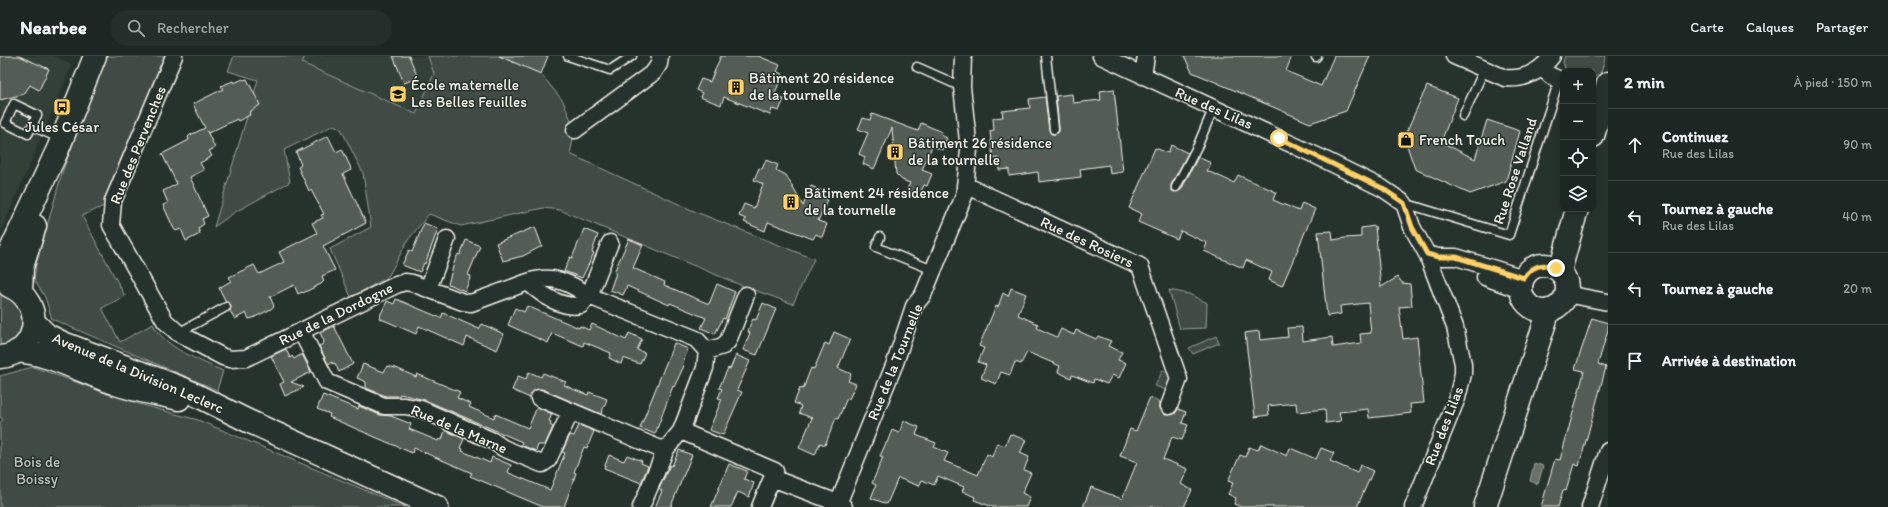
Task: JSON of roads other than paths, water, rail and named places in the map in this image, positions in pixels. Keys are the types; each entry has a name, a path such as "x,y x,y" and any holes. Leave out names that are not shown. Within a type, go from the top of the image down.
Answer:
{"main road":[{"path":"0,273 60,144 95,56"},
{"path":"1596,121 1602,90"},
{"path":"21,292 22,267 60,144"},
{"path":"1553,268 1566,212"},
{"path":"1553,268 1576,212"},
{"path":"1486,507 1522,390 1532,298 1533,268 1553,268 1566,282 1566,294 1560,305 1532,298"},
{"path":"0,284 10,286 21,292 31,306 34,322 29,339 9,354"},
{"name":"Avenue de la Division Leclerc","path":"34,322 43,332 58,340 184,389 246,420 437,507"},
{"name":"Avenue de la Division Leclerc","path":"9,354 44,357 117,385 182,400 246,420"}],"street":[{"name":"Rue des Pervenches","path":"174,56 113,201 111,225 165,321 178,333 223,357 230,359 246,358"},
{"path":"575,130 654,72 659,64 660,56"},
{"name":"Rue de la Tournelle","path":"839,504 895,364 914,306 923,295 964,196 969,150 962,87 963,56"},
{"name":"Rue des Lilas","path":"1102,56 1143,76 1214,107 1382,188 1404,203 1412,227 1432,255 1459,339 1463,374 1457,398 1413,507"},
{"path":"1143,76 1146,56"},
{"path":"1463,58 1484,70 1505,78 1513,79 1533,74 1542,68 1552,56"},
{"path":"1542,68 1551,76 1560,80"},
{"name":"Rue des Rosiers","path":"965,185 1140,266 1179,379 1169,406"},
{"path":"428,289 447,239"},
{"path":"610,243 589,296 696,339 707,351 705,368 681,431 678,437 666,449 641,507"},
{"path":"1432,255 1456,257 1532,298"},
{"name":"Rue de la Dordogne","path":"246,358 405,282 412,283 463,302 471,302 528,282 542,295 567,306 581,305 589,296"},
{"path":"1566,294 1608,302"},
{"path":"707,351 723,346 728,341 746,295"},
{"name":"Rue de la Marne","path":"301,331 327,382 384,406 405,406 421,410 494,441 503,448 542,464 548,460 571,411"},
{"path":"539,398 658,448 666,449"},
{"path":"681,431 775,471 760,507"},
{"path":"1590,507 1608,452"},
{"path":"772,478 839,504"}],"lane":[{"path":"568,56 610,70 632,56"},
{"path":"1046,56 1054,129"},
{"path":"917,67 962,87"},
{"path":"1463,116 1484,70"},
{"name":"Rue Rose Valland","path":"1404,203 1509,235 1560,83"},
{"path":"1176,186 1198,145 1214,107"},
{"path":"32,126 60,144"},
{"path":"880,237 876,247 933,270"},
{"path":"178,333 226,307"}],"place":[{"name":"Bâtiment 20 résidence de la tournelle","path":"736,87"},
{"name":"École maternelle Les Belles Feuilles","path":"398,94"},
{"name":"Jules César","path":"62,107"},
{"name":"French Touch","path":"1406,140"},
{"name":"Bâtiment 26 résidence de la tournelle","path":"895,152"},
{"name":"Bâtiment 24 résidence de la tournelle","path":"791,202"}],"park label":[{"name":"Bois de Boissy","path":"37,470"}]}
